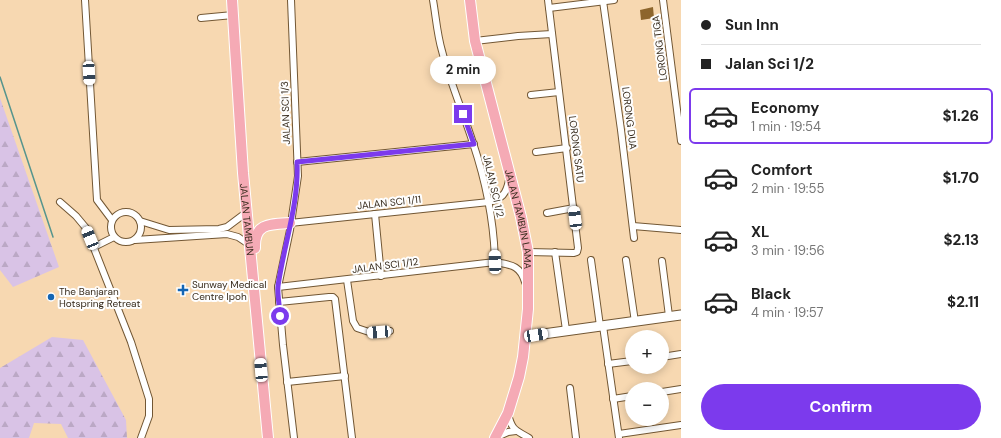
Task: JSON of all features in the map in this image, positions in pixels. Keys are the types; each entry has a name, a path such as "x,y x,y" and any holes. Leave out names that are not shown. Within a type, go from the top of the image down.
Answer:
{"main road":[{"name":"JALAN TAMBUN","path":"232,0 243,174 267,424 270,438"},
{"name":"JALAN TAMBUN LAMA","path":"470,0 475,41 525,231 528,255 526,335 519,378 508,413 495,438"},
{"path":"255,290 255,237 257,231 264,226 290,223"}],"street":[{"path":"85,0 97,200 112,220"},
{"name":"JALAN SCI 1/3","path":"291,0 298,176 278,287 294,438"},
{"name":"JALAN SCI 1/2","path":"433,0 441,50 474,144 489,202 494,234 495,262"},
{"name":"LORONG SATU","path":"528,255 555,252 574,253 578,250 567,148 548,0"},
{"path":"549,8 614,0"},
{"name":"LORONG TIGA","path":"663,0 681,141"},
{"name":"LORONG DUA","path":"603,1 634,238"},
{"path":"201,18 233,15"},
{"path":"475,41 552,34"},
{"path":"531,95 559,92"},
{"path":"297,162 474,144"},
{"path":"536,152 567,148"},
{"path":"489,202 501,198 507,189 511,175"},
{"path":"60,202 76,216 86,228 131,342 149,399 149,416 141,438"},
{"name":"JALAN SCI 1/11","path":"290,223 489,202"},
{"path":"547,213 574,208"},
{"path":"247,212 227,227 219,229 169,230 140,221 134,214 124,212 112,220 111,229 117,240 126,243 135,240 227,234 238,237 250,244"},
{"path":"375,214 381,276"},
{"path":"135,240 141,231 140,221"},
{"path":"633,226 681,230"},
{"path":"94,247 114,237"},
{"path":"555,252 566,330"},
{"path":"591,260 619,436 681,425"},
{"path":"626,260 635,322"},
{"path":"495,262 511,265 519,270 523,275 528,293"},
{"name":"JALAN SCI 1/12","path":"278,287 495,262"},
{"path":"662,262 669,316"},
{"path":"347,280 353,321 357,328 369,332 390,331"},
{"path":"279,302 329,297 333,297 335,299 352,438"},
{"path":"526,335 536,335 681,315"},
{"path":"669,355 681,354"},
{"path":"608,364 625,362"},
{"path":"287,382 345,376"},
{"path":"570,388 576,438"},
{"path":"669,391 681,389"},
{"path":"613,399 625,397"},
{"path":"508,413 510,421 516,431 529,438"},
{"path":"495,438 508,432 516,431"}],"green space":[{"path":"0,98 59,267 13,287 0,270"},
{"path":"52,337 83,340 126,420 127,438 68,438 61,424 34,423 29,438 0,438 0,368"}],"building":[{"path":"653,7 654,18 641,20 640,10"}],"waterway":[{"path":"0,77 53,237"}],"place":[{"name":"Sunway Medical Centre Ipoh","path":"183,290"},
{"name":"The Banjaran Hotspring Retreat","path":"51,297"}],"route":[{"path":"280,316 278,287 290,230 298,176 297,162 474,144 463,114"}]}
